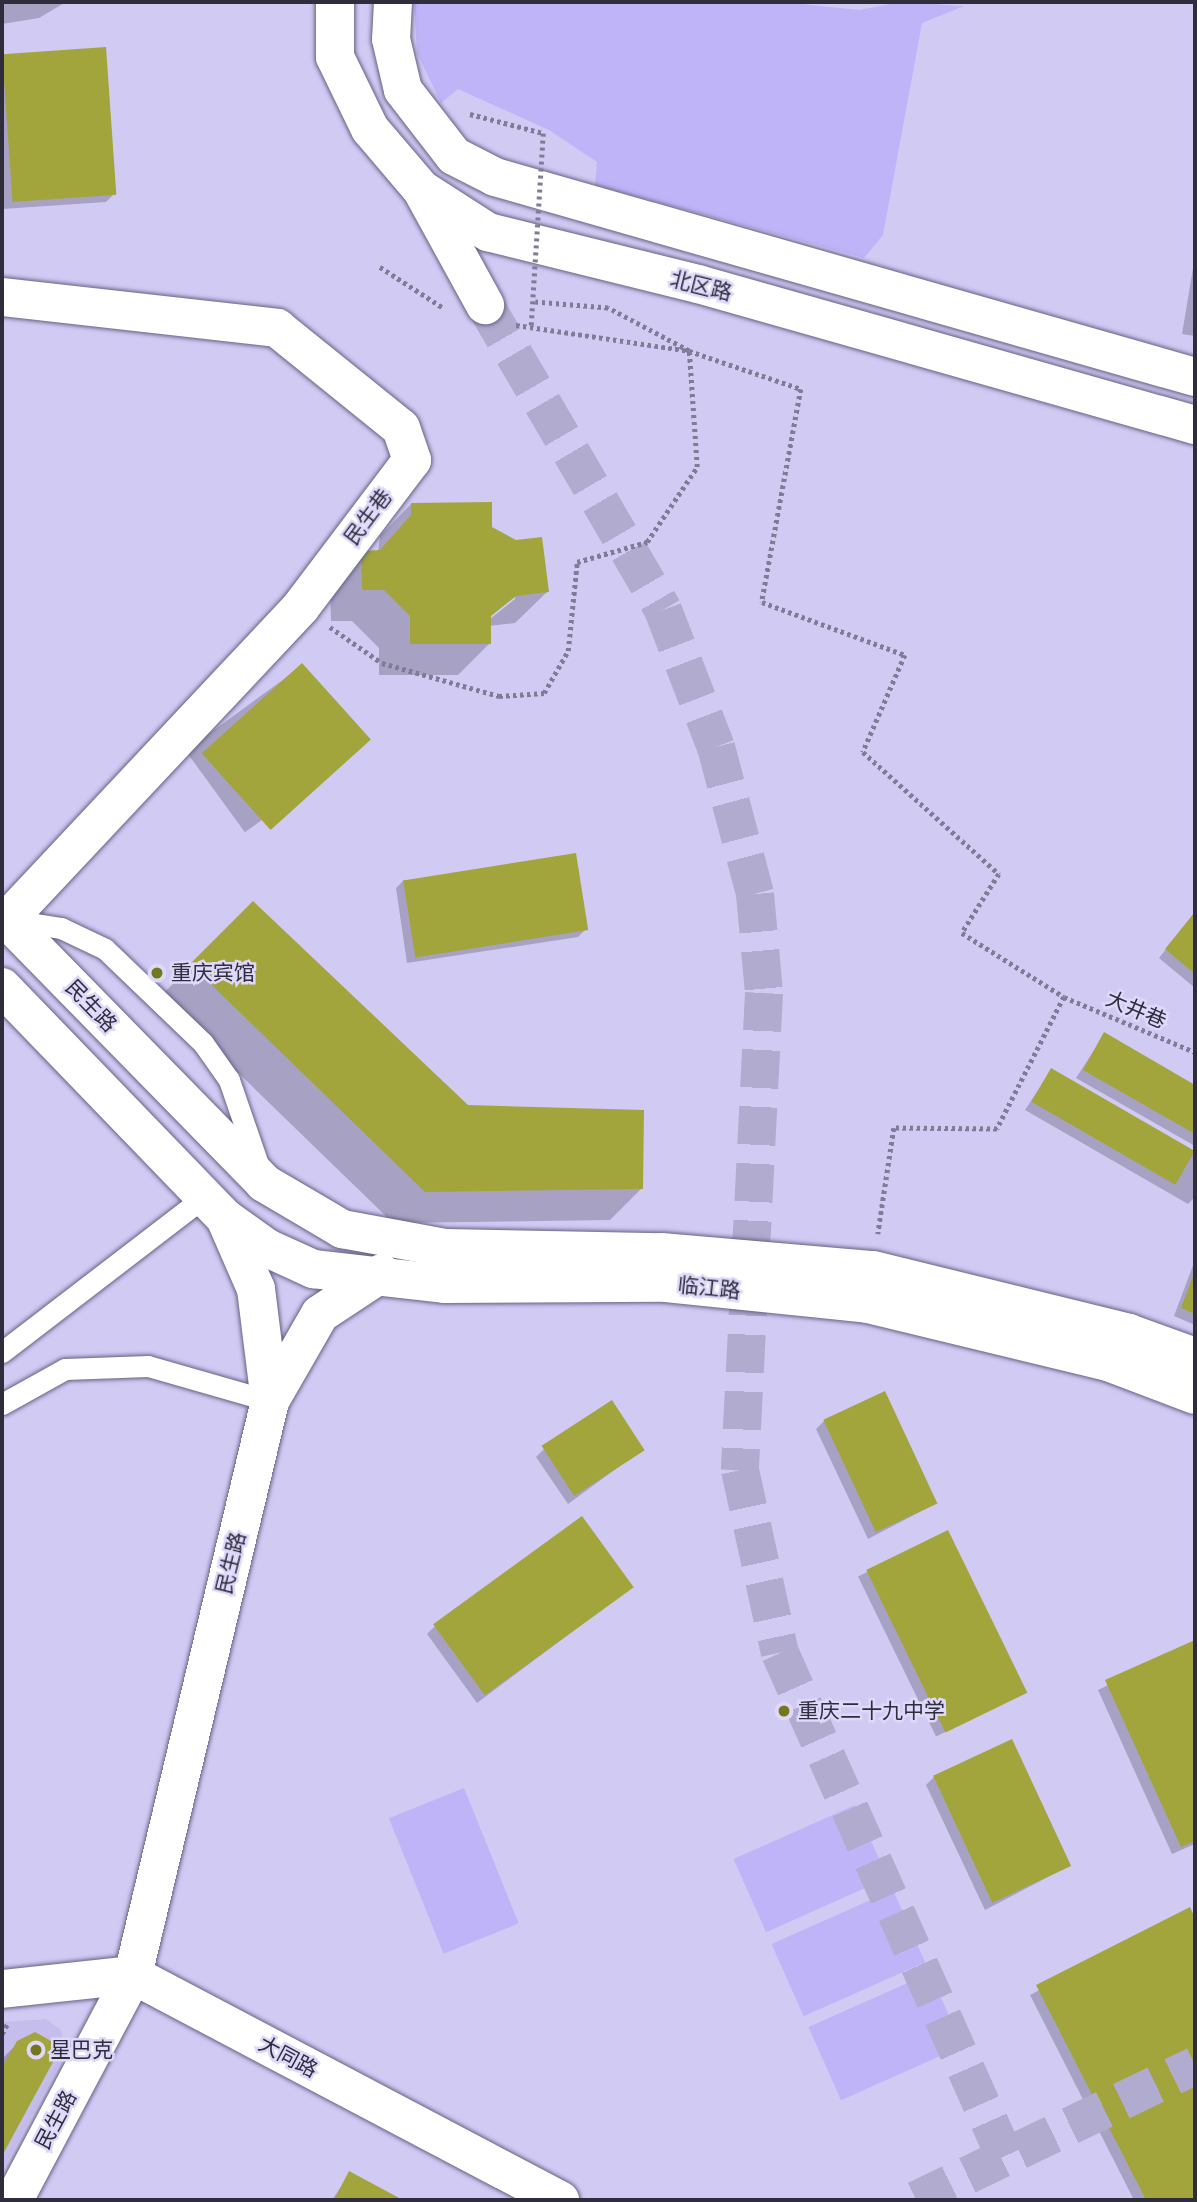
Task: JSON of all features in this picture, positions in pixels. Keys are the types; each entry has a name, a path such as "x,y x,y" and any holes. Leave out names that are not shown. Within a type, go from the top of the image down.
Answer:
{"main road":[{"name":"北区路","path":"335,2 335,57 370,129 421,189 488,232 698,284 1195,425"},
{"path":"393,2 391,39 403,90 454,156 495,177 1195,377"},
{"path":"488,232 513,216 495,177"},
{"path":"421,189 495,315"},
{"name":"民生巷","path":"2,297 277,328 401,428 412,460 301,607 4,917"},
{"name":"民生路","path":"4,917 264,1183 288,1203 342,1229 446,1248"},
{"name":"民生路","path":"2,987 214,1207 256,1289 270,1401 132,1975 14,2200"},
{"name":"临江路","path":"214,1207 267,1248 313,1269 368,1279 666,1283 868,1304 1108,1362 1195,1395"},
{"path":"270,1401 320,1314 368,1279 446,1248"},
{"name":"临江路","path":"446,1248 662,1252 873,1270 1129,1333 1195,1357"},
{"path":"2,1989 132,1975"},
{"name":"大同路","path":"132,1975 560,2200"}],"lane":[{"path":"4,917 61,928 105,948 203,1043 229,1080 264,1183"},
{"path":"2,1352 214,1207"},
{"path":"2,1404 65,1369 148,1366 270,1401"}],"path":[{"path":"460,119 462,112 543,133 535,302 531,325"},
{"path":"380,267 445,309"},
{"path":"535,302 608,308 689,351"},
{"path":"495,315 531,325 689,351"},
{"path":"301,607 382,663 499,696 544,693 568,651 578,562 647,542 697,467 689,351"},
{"name":"大井巷","path":"689,351 801,389 762,602 905,655 863,752 999,874 962,933 1064,997 1195,1052"},
{"path":"873,1270 894,1128 997,1129 1064,997"}],"shaded area":[{"path":"414,2 782,2 859,10 901,2 964,6 922,23 883,235 864,258 595,185 597,162 549,130 458,89 441,103 417,53"},
{"path":"464,1788 519,1923 444,1954 389,1818"},
{"path":"855,1805 888,1878 766,1932 733,1859"},
{"path":"893,1890 925,1962 804,2016 771,1944"},
{"path":"930,1973 963,2046 841,2100 808,2027"},
{"path":"46,2019 61,2030 66,2051 2,2171 2,2022"}],"building":[{"path":"106,47 116,195 13,202 2,54"},
{"path":"492,502 492,527 516,540 542,537 549,592 516,596 491,616 491,644 410,644 410,616 384,590 362,590 361,551 380,550 411,515 411,503"},
{"path":"302,663 371,740 271,830 202,753"},
{"path":"576,853 588,930 415,957 403,880"},
{"path":"253,901 468,1105 644,1110 643,1189 425,1192 190,964"},
{"path":"1195,912 1195,974 1165,949"},
{"path":"1104,1032 1195,1085 1195,1134 1083,1070"},
{"path":"1051,1068 1195,1151 1175,1185 1032,1102"},
{"path":"1195,1271 1195,1314 1181,1308"},
{"path":"885,1391 937,1503 876,1532 823,1420"},
{"path":"612,1400 645,1450 574,1496 542,1446"},
{"path":"582,1516 634,1587 485,1695 433,1624"},
{"path":"948,1530 1027,1693 946,1733 866,1570"},
{"path":"1195,1640 1195,1841 1181,1847 1105,1680"},
{"path":"1012,1739 1071,1866 992,1903 933,1776"},
{"path":"1190,1907 1195,1918 1195,2200 1146,2200 1036,1985"},
{"path":"35,2032 51,2041 53,2062 2,2156 2,2067 17,2041"},
{"path":"349,2171 403,2200 334,2200"}],"tunnel":[{"path":"485,305 663,610 716,747 755,894 764,993 740,1470 780,1653 1005,2157"},
{"path":"916,2200 1195,2066"}],"place":[{"name":"重庆宾馆","path":"157,973"},
{"name":"重庆二十九中学","path":"784,1711"},
{"name":"星巴克","path":"36,2050"}]}
